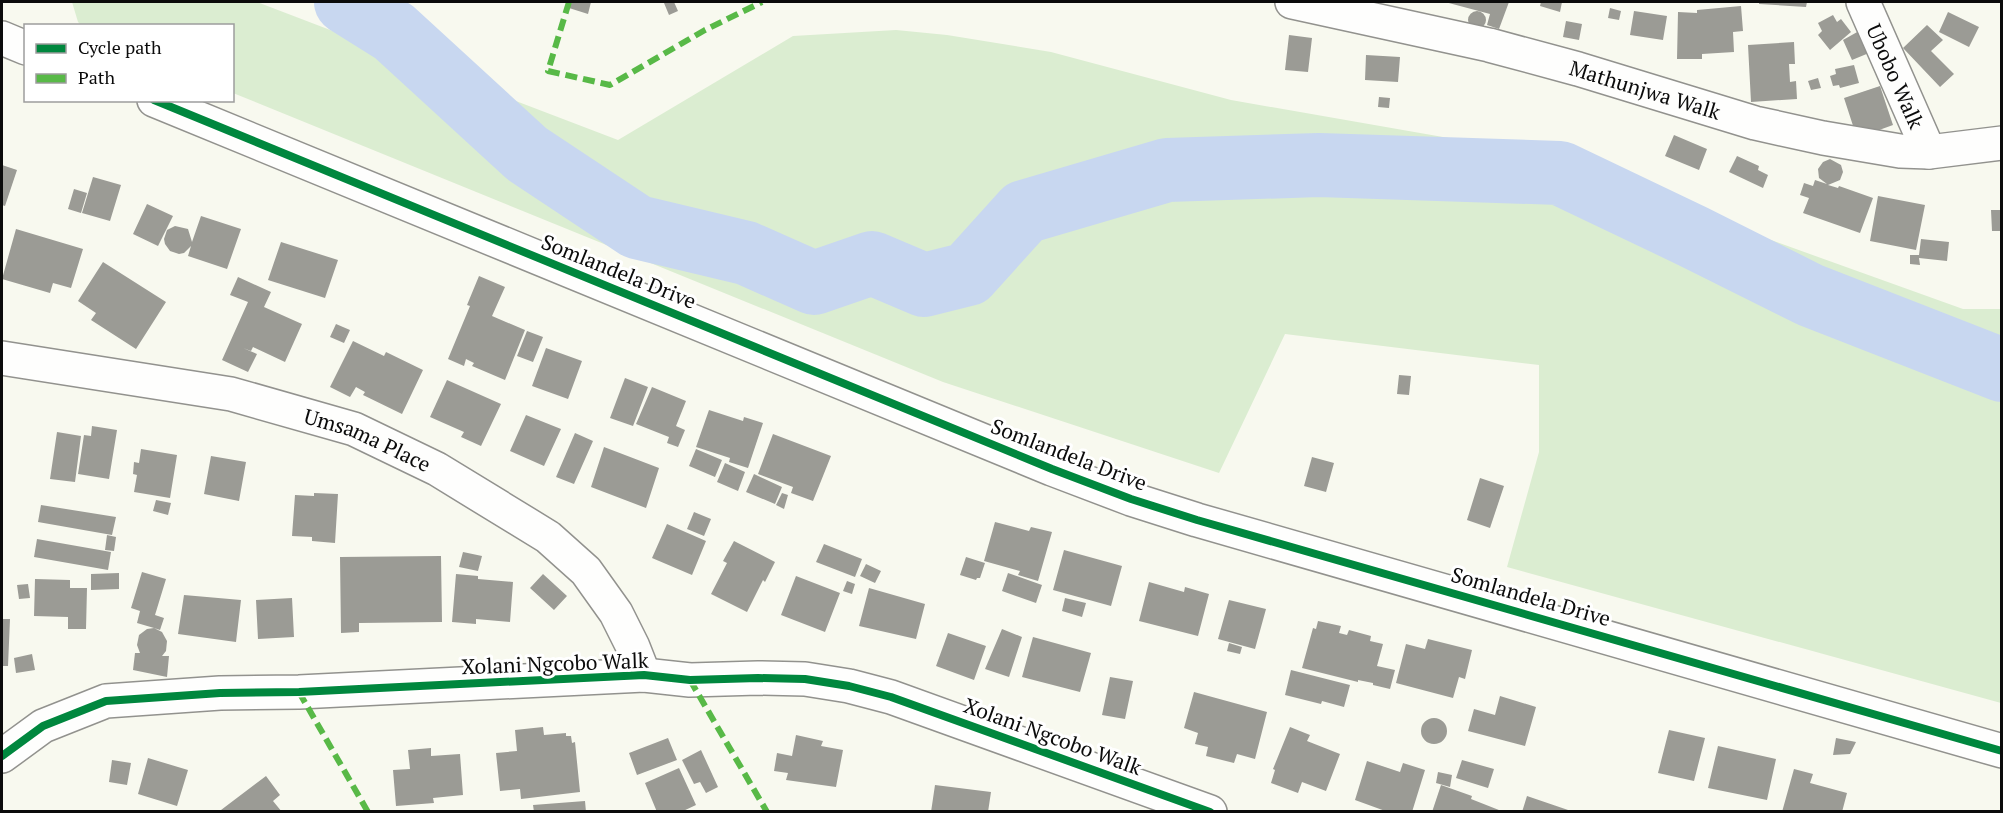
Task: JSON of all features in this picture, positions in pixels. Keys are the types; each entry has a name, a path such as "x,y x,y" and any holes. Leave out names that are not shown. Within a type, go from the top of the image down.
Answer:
{"street":[{"name":"Mathunjwa Walk","path":"1292,2 1489,45 1578,69 1755,123 1856,144 1900,151 1929,152 2001,142"},
{"name":"Ubobo Walk","path":"1863,2 1929,152"},
{"path":"2,38 24,47"},
{"name":"Somlandela Drive","path":"159,102 1052,469 1131,499 1197,520 2001,751"},
{"name":"Umsama Place","path":"2,358 231,394 354,429 437,470 548,537 586,571 616,613 644,675"},
{"name":"Xolani Ngcobo Walk","path":"2,756 43,726 106,701 220,693 299,692 644,675 690,680 806,679 849,686 902,701 1210,812"}],"green space":[{"path":"72,2 257,2 618,140 793,36 896,30 947,35 1051,52 1231,100 1523,151 1963,309 2001,309 2001,703 1507,567 1539,452 1539,365 1285,334 1219,473 943,382 234,93 234,24 80,24"}],"building":[{"path":"572,2 591,2 588,14 569,8"},
{"path":"674,2 678,11 669,15 664,3"},
{"path":"1445,2 1509,2 1499,29 1487,25 1490,14"},
{"path":"1541,2 1562,2 1560,12 1540,6"},
{"path":"1759,2 1807,2 1806,7 1759,4"},
{"path":"1741,6 1743,31 1733,32 1734,52 1702,54 1702,59 1677,59 1678,12 1697,13 1697,10"},
{"path":"1610,8 1621,11 1619,20 1608,18"},
{"path":"1477,11 1483,14 1486,20 1483,26 1477,29 1471,26 1468,20 1471,14"},
{"path":"1634,11 1667,16 1663,40 1630,35"},
{"path":"1948,12 1979,27 1969,47 1939,32"},
{"path":"1833,15 1837,22 1841,19 1851,32 1830,50 1818,35 1822,31 1818,23"},
{"path":"1566,21 1582,24 1579,40 1563,37"},
{"path":"1927,25 1943,40 1931,51 1954,74 1940,87 1903,48"},
{"path":"1859,31 1869,53 1852,60 1843,40"},
{"path":"1289,35 1312,38 1308,72 1285,70"},
{"path":"1794,42 1795,64 1789,64 1790,82 1796,81 1797,99 1751,102 1748,45"},
{"path":"1366,55 1400,57 1398,82 1365,80"},
{"path":"1854,65 1859,83 1840,88 1839,85 1833,86 1830,76 1836,74 1835,69"},
{"path":"1818,78 1821,88 1811,90 1808,81"},
{"path":"1880,86 1893,125 1857,138 1844,98"},
{"path":"1379,97 1390,98 1389,108 1378,107"},
{"path":"1674,135 1707,149 1699,170 1665,156"},
{"path":"1737,156 1759,166 1758,170 1768,175 1763,188 1729,172"},
{"path":"1830,159 1841,165 1843,172 1840,180 1828,185 1838,188 1839,186 1873,198 1860,233 1803,213 1809,198 1800,195 1804,183 1813,186 1815,180 1827,184 1819,178 1818,169 1823,162"},
{"path":"2,165 17,170 5,206 2,205"},
{"path":"93,177 121,185 110,221 82,213"},
{"path":"74,189 87,193 81,213 68,209"},
{"path":"1878,196 1925,205 1916,250 1870,241"},
{"path":"147,204 173,216 158,246 133,234"},
{"path":"1991,210 2002,210 2002,231 1992,231"},
{"path":"201,216 241,229 227,269 188,256 191,246 184,253 179,254 170,251 165,244 167,230 175,226 188,229 192,242"},
{"path":"16,229 83,249 71,288 53,283 50,293 2,279"},
{"path":"1921,239 1949,242 1947,261 1919,258 1920,265 1910,264 1910,255 1919,255"},
{"path":"281,242 338,260 325,298 268,280"},
{"path":"103,262 166,302 136,349 91,320 96,313 78,301"},
{"path":"479,276 505,287 492,316 525,330 505,380 472,366 474,363 466,359 464,366 448,359 470,306 467,305"},
{"path":"238,277 271,292 264,307 302,324 285,362 253,347 251,351 243,348 257,354 248,372 222,360 248,302 230,295"},
{"path":"336,324 350,330 344,343 330,337"},
{"path":"527,331 543,337 533,362 517,356"},
{"path":"353,341 384,356 386,352 423,370 402,414 363,395 365,392 356,387 350,397 330,387"},
{"path":"546,348 582,361 568,399 532,386"},
{"path":"1399,375 1411,376 1409,395 1397,394"},
{"path":"625,378 648,387 633,426 610,418"},
{"path":"447,380 501,404 481,446 461,437 464,432 430,417"},
{"path":"652,387 686,401 676,426 685,430 678,447 667,443 669,437 636,424"},
{"path":"709,410 743,421 744,417 763,423 748,468 729,462 730,458 696,447"},
{"path":"526,415 561,429 544,466 510,451"},
{"path":"92,426 117,430 109,479 78,474 84,435 91,436"},
{"path":"57,432 81,436 75,482 50,479"},
{"path":"575,433 593,441 574,484 556,477"},
{"path":"773,434 831,456 813,501 791,493 793,487 758,474"},
{"path":"604,447 659,468 646,508 591,487"},
{"path":"141,449 177,455 170,498 134,492 137,475 133,474 134,462 139,463"},
{"path":"696,449 722,460 715,477 689,466"},
{"path":"211,456 246,462 239,501 204,494"},
{"path":"1312,457 1334,463 1326,492 1304,486"},
{"path":"725,463 745,472 738,491 717,482"},
{"path":"754,474 782,487 775,504 746,492"},
{"path":"1480,478 1504,486 1490,528 1467,520"},
{"path":"314,493 338,494 335,543 312,541 312,537 292,536 295,495 314,496"},
{"path":"782,493 788,495 784,509 776,505"},
{"path":"156,500 171,503 168,515 153,511"},
{"path":"41,505 116,517 112,535 38,522"},
{"path":"694,512 711,519 704,536 687,529"},
{"path":"995,522 1029,531 1031,527 1052,532 1038,581 1018,575 1020,571 984,561"},
{"path":"667,524 706,541 692,575 652,558"},
{"path":"107,535 116,537 114,551 105,550"},
{"path":"37,539 111,552 108,570 34,557"},
{"path":"734,541 775,562 747,612 711,594 727,563 723,561"},
{"path":"824,544 862,559 855,577 816,562"},
{"path":"1064,550 1122,566 1111,606 1053,590"},
{"path":"463,552 482,556 478,571 459,567"},
{"path":"441,556 442,622 359,623 359,632 341,633 340,557"},
{"path":"966,557 985,563 980,578 976,580 960,575"},
{"path":"866,564 881,571 875,583 860,576"},
{"path":"142,572 166,579 155,615 164,618 160,630 137,623 140,611 131,608"},
{"path":"119,573 119,589 91,590 91,574"},
{"path":"1008,573 1042,585 1036,603 1002,591"},
{"path":"456,574 478,576 478,579 513,582 510,622 476,619 476,624 452,622"},
{"path":"543,574 567,596 554,610 530,588"},
{"path":"796,576 840,593 825,632 781,615"},
{"path":"35,579 70,580 70,588 87,588 86,629 68,629 68,617 34,616"},
{"path":"847,581 855,584 852,594 843,591"},
{"path":"1149,582 1184,592 1185,587 1209,594 1198,636 1139,621"},
{"path":"28,584 30,598 19,599 17,585"},
{"path":"869,588 925,604 916,639 859,626"},
{"path":"184,595 241,600 236,642 178,634"},
{"path":"292,598 294,637 258,639 256,600"},
{"path":"1065,598 1086,603 1082,617 1062,611"},
{"path":"1229,600 1266,609 1255,649 1218,639"},
{"path":"2,619 10,619 8,666 2,666"},
{"path":"1318,621 1341,626 1339,633 1347,635 1349,630 1371,636 1370,641 1383,644 1377,666 1395,670 1390,689 1373,685 1373,683 1358,680 1358,682 1302,668 1313,628 1316,629"},
{"path":"154,628 162,632 167,641 166,651 162,656 169,656 167,677 133,670 135,653 140,653 137,645 139,635 147,629"},
{"path":"1002,629 1022,637 1009,677 985,669"},
{"path":"948,633 986,646 974,680 936,666"},
{"path":"1033,637 1091,653 1080,692 1022,677"},
{"path":"1428,639 1472,650 1465,679 1459,677 1453,698 1396,683 1406,644 1425,649"},
{"path":"1229,643 1242,647 1240,654 1227,651"},
{"path":"32,654 35,670 16,673 14,658"},
{"path":"1291,670 1350,685 1344,707 1285,695"},
{"path":"1110,677 1133,681 1125,719 1102,715"},
{"path":"1194,692 1267,712 1255,759 1237,754 1234,763 1206,756 1208,747 1195,744 1198,733 1184,728"},
{"path":"1500,696 1536,707 1525,746 1468,731 1474,709 1495,715"},
{"path":"1434,718 1443,722 1447,731 1443,740 1434,744 1425,740 1421,731 1425,722"},
{"path":"543,727 544,735 566,733 566,736 571,736 572,743 575,742 580,792 521,799 520,789 500,791 496,753 517,751 515,730"},
{"path":"1290,727 1310,735 1307,741 1340,754 1326,791 1302,782 1298,793 1271,783 1275,770 1273,769"},
{"path":"1669,730 1705,738 1694,781 1658,773"},
{"path":"796,735 823,741 821,746 843,750 836,787 786,780 788,773 774,771 777,753 792,756"},
{"path":"668,738 677,760 637,775 629,753"},
{"path":"1836,738 1856,742 1850,754 1833,755"},
{"path":"1718,746 1776,759 1767,800 1708,788"},
{"path":"431,748 431,756 460,754 463,795 433,798 434,803 396,806 393,770 410,769 408,750"},
{"path":"701,750 718,787 706,793 700,782 694,784 682,760"},
{"path":"148,758 188,770 177,806 138,794"},
{"path":"112,760 131,763 127,785 109,782"},
{"path":"1462,760 1494,769 1488,788 1456,778"},
{"path":"1367,761 1400,772 1403,763 1425,770 1412,812 1388,812 1355,800"},
{"path":"679,768 696,805 681,812 657,812 645,783"},
{"path":"1794,769 1813,774 1810,783 1847,793 1842,812 1782,812"},
{"path":"1438,772 1452,775 1450,787 1436,783"},
{"path":"266,776 280,795 273,801 282,812 222,812 221,810"},
{"path":"935,785 991,792 988,812 931,812"},
{"path":"1441,785 1472,796 1471,799 1504,812 1432,812"},
{"path":"1527,796 1571,811 1571,812 1522,812"},
{"path":"585,801 586,812 534,812 533,805"}],"waterway":[{"path":"346,2 394,32 527,154 637,227 746,253 814,283 872,263 924,285 968,274 1024,212 1167,170 1319,165 1560,173 1810,295 2002,370"}],"marked path":[{"path":"569,2 548,71 610,85 705,30 762,2"},
{"path":"690,680 767,812"},
{"path":"299,692 368,812"}],"cycle path":[{"path":"159,102 1052,469 1131,499 1197,520 2002,751"},
{"path":"2,756 43,726 106,701 220,693 299,692 644,675 690,680 805,679 849,686 891,697 1210,812"}]}
